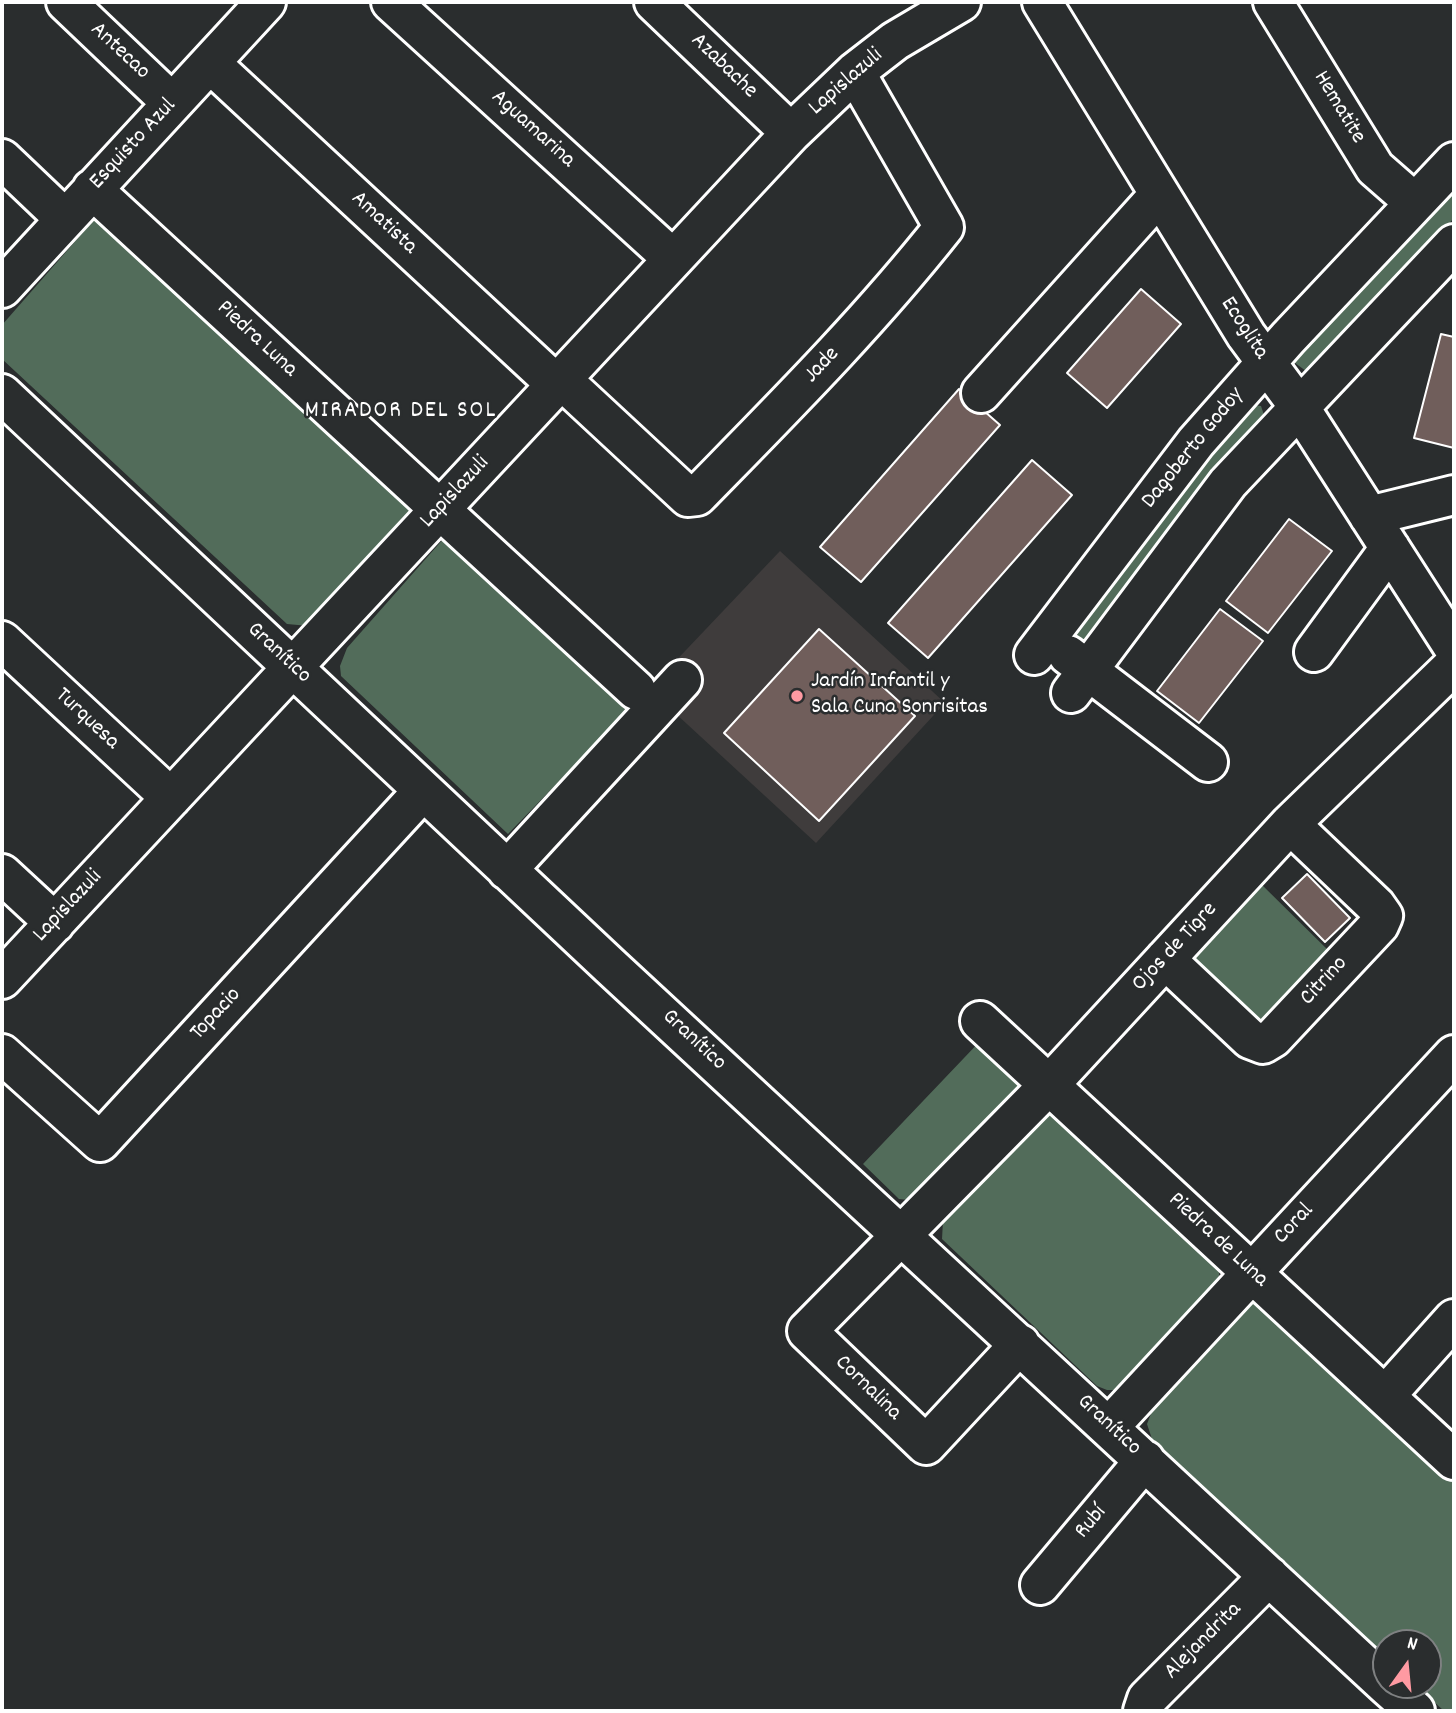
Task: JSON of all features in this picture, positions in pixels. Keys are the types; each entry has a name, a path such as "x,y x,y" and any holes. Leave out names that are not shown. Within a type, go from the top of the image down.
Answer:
{"street":[{"name":"Antecao","path":"66,2 172,103"},
{"name":"Esquisto Azul","path":"2,288 266,2"},
{"name":"Aguamarina","path":"391,2 673,259"},
{"name":"Azabache","path":"654,2 791,133"},
{"name":"Lapislazuli","path":"2,979 791,133 855,72 895,41 911,13 961,2"},
{"name":"Ecoglita","path":"1042,2 1265,363 1300,408 1452,644"},
{"name":"Hematite","path":"1273,2 1375,168 1415,203"},
{"name":"Amatista","path":"210,63 559,382"},
{"name":"Jade","path":"559,382 688,497 696,496 827,364 895,288 944,227 855,72"},
{"path":"2,159 65,219"},
{"name":"Dagoberto Godoy","path":"1454,162 1265,363 1189,450 1040,647 1080,682 1222,489 1454,244"},
{"name":"Piedra Luna","path":"92,189 636,690"},
{"path":"981,393 1159,195"},
{"name":"Granítico","path":"2,394 507,870 1372,1672"},
{"path":"1369,516 1454,495"},
{"path":"1314,652 1390,548"},
{"name":"Turquesa","path":"2,641 171,798"},
{"name":"Ojos de Tigre","path":"901,1234 1049,1085 1452,644"},
{"path":"507,870 682,680"},
{"path":"1080,682 1208,762"},
{"name":"Topacio","path":"2,1054 100,1142 423,791"},
{"name":"Citrino","path":"1165,959 1250,1039 1263,1044 1273,1038 1379,925 1383,916 1376,906 1290,824"},
{"path":"2,874 55,923"},
{"name":"Piedra de Luna","path":"980,1021 1454,1460"},
{"name":"Coral","path":"1109,1427 1454,1055"},
{"name":"Cornalina","path":"901,1234 807,1331 926,1445 1020,1344"},
{"path":"1385,1396 1454,1319"},
{"name":"Rubí","path":"1040,1585 1145,1460"},
{"name":"Alejandrita","path":"1143,1711 1147,1699 1269,1576"},
{"name":"Granítico","path":"1402,1699 1415,1711"}],"shaded area":[{"name":"Jardín Infantil y Sala Cuna Sonrisitas","path":"780,551 945,703 816,843 649,689"}],"green space":[{"path":"1454,182 1454,218 1316,368 1306,371 1295,363 1294,356"},
{"path":"103,218 415,512 309,626 287,624 2,359 2,325 93,221"},
{"path":"1251,405 1261,406 1265,418 1085,645 1077,647 1071,634 1194,472"},
{"path":"445,537 627,711 508,834 341,676 340,666 347,648"},
{"path":"1259,882 1332,954 1264,1028 1191,959"},
{"path":"984,1037 1022,1081 1019,1088 921,1192 909,1200 899,1199 863,1164"},
{"path":"1050,1107 1219,1265 1219,1280 1118,1390 1097,1386 942,1239 943,1221 1042,1108"},
{"path":"1251,1301 1260,1303 1454,1479 1454,1711 1444,1711 1431,1699 1442,1699 1442,1629 1372,1629 1372,1644 1152,1439 1147,1424 1152,1411 1244,1305"}],"building":[{"path":"1141,289 1181,324 1107,408 1067,373"},
{"path":"1441,334 1454,337 1454,448 1414,438"},
{"path":"959,389 1000,425 861,582 820,547"},
{"path":"1032,460 1072,495 928,658 888,623"},
{"path":"1289,519 1332,551 1268,633 1226,601"},
{"path":"1220,609 1263,641 1199,723 1157,691"},
{"path":"819,629 915,716 819,821 724,733"},
{"path":"1307,874 1350,918 1325,942 1282,898"}],"place":[{"name":"Jardín Infantil y Sala Cuna Sonrisitas","path":"797,696"}],"district":[{"name":"MIRADOR DEL SOL","path":"401,413"}]}
